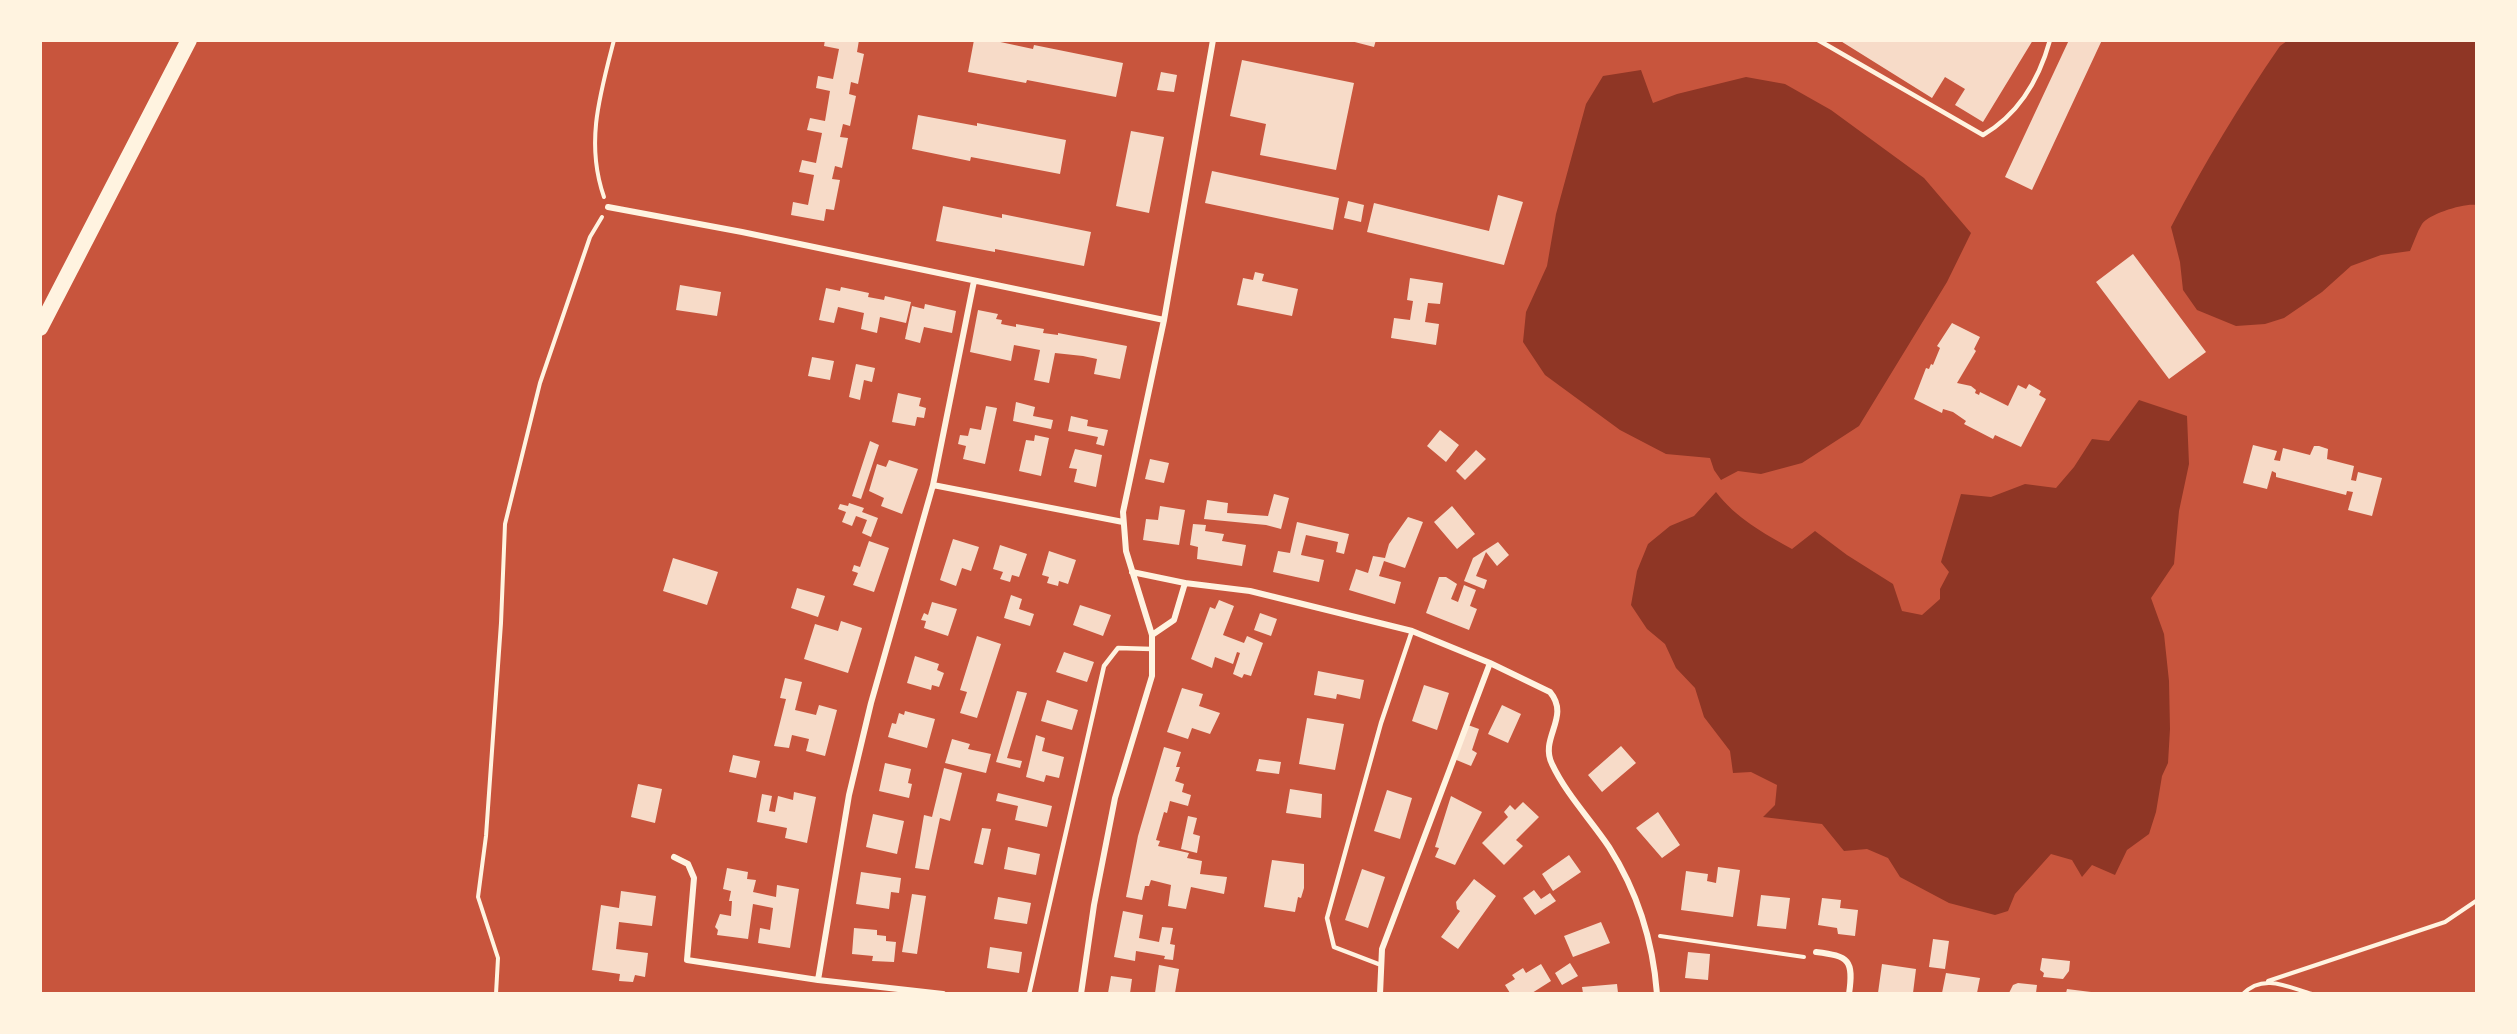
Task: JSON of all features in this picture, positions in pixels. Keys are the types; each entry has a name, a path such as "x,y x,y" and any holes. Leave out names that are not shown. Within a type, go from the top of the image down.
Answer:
{"highway":[{"path":"40,328 189,40"}],"street":[{"path":"1081,993 1094,905 1115,798 1152,676 1152,635 1124,544 1123,522 1164,320 1213,40"},
{"path":"608,207 1164,320"},
{"path":"818,980 849,795 871,703 933,485 974,281"},
{"path":"933,485 1123,522"},
{"path":"1132,572 1185,583 1251,591 1412,631 1490,663 1551,692 1556,698 1559,712 1549,741 1551,762 1623,871 1644,921 1657,993"},
{"path":"1152,635 1174,620 1185,583"},
{"path":"1380,993 1382,949 1490,663"},
{"path":"674,857 688,864 694,878 687,960 818,980 943,993"},
{"path":"1816,952 1840,955 1845,958 1852,972 1849,993"}],"lane":[{"path":"1818,40 1983,135 1999,126 2035,83 2050,40"},
{"path":"1381,965 1334,947 1327,918 1381,723 1412,631"},
{"path":"1029,993 1104,666 1118,648 1152,649"}],"path":[{"path":"496,993 498,958 478,897 486,836 501,623 505,524 540,383 590,237 608,207 597,175 595,135 600,96 614,40"},
{"path":"2243,993 2252,985 2445,922 2476,901"},
{"path":"1648,937 1668,936 1812,958 1816,952"},
{"path":"2268,981 2312,993"}],"shaded area":[{"path":"2287,41 2476,41 2476,205 2455,207 2426,220 2410,251 2381,255 2351,266 2322,292 2284,318 2265,324 2236,326 2197,310 2183,290 2180,262 2171,227 2209,157 2237,112 2280,46"},
{"path":"1641,70 1653,103 1677,94 1746,77 1785,84 1831,110 1924,178 1971,233 1947,282 1859,426 1802,463 1761,474 1738,471 1721,480 1710,458 1666,454 1620,430 1545,375 1523,342 1526,312 1547,266 1556,214 1586,104 1603,76"},
{"path":"2139,400 2187,416 2189,464 2179,511 2174,564 2151,598 2164,634 2169,681 2168,763 2162,776 2156,812 2149,834 2127,850 2115,875 2092,865 2082,877 2072,860 2051,854 2015,894 2008,911 1995,915 1949,903 1900,877 1888,858 1867,849 1844,851 1822,824 1763,817 1775,805 1777,785 1751,772 1733,773 1730,751 1704,717 1695,688 1676,668 1665,644 1647,629 1631,605 1637,571 1648,544 1670,526 1694,516 1716,492 1741,517 1792,549 1815,531 1847,555 1893,584 1902,611 1922,615 1940,599 1940,589 1949,572 1941,562 1961,494 1991,497 2025,484 2056,488 2074,467 2092,439 2109,441"}],"building":[{"path":"825,40 859,40 857,52 864,54 858,84 851,82 849,94 856,96 850,126 843,124 840,137 848,138 842,168 835,166 832,179 840,180 834,210 826,209 824,221 791,215 793,202 808,205 814,175 799,172 802,160 816,163 822,133 807,130 810,118 825,121 830,91 816,88 818,76 833,79 839,49 824,46"},
{"path":"974,40 991,40 1033,49 1034,45 1123,63 1116,97 1027,80 1026,83 968,72"},
{"path":"1347,40 1376,40 1374,47"},
{"path":"1839,40 2033,40 1983,122 1955,105 1965,89 1945,77 1932,98"},
{"path":"2069,40 2102,40 2032,190 2005,177"},
{"path":"1242,60 1354,83 1336,170 1260,155 1266,124 1230,116"},
{"path":"1161,72 1177,75 1174,92 1157,90"},
{"path":"918,115 977,126 977,123 1066,140 1060,174 971,157 970,161 912,149"},
{"path":"1131,131 1164,137 1149,213 1116,206"},
{"path":"1212,171 1339,198 1333,230 1205,203"},
{"path":"1498,195 1523,202 1504,265 1367,232 1374,203 1489,231"},
{"path":"1348,201 1364,205 1361,222 1344,218"},
{"path":"943,206 1002,218 1002,214 1091,232 1084,266 995,249 995,252 936,241"},
{"path":"2133,254 2206,352 2169,379 2096,282"},
{"path":"1255,272 1264,274 1262,281 1298,289 1292,316 1237,305 1243,278 1253,280"},
{"path":"1410,278 1443,283 1440,304 1428,303 1425,322 1439,324 1436,345 1391,338 1394,318 1410,320 1413,301 1407,300"},
{"path":"680,285 721,292 717,316 676,310"},
{"path":"841,287 869,293 868,297 884,300 885,296 911,302 906,323 880,317 877,333 861,329 864,313 838,307 834,323 819,320 826,288 840,291"},
{"path":"925,304 956,311 952,333 924,327 920,343 905,339 912,306 924,309"},
{"path":"978,310 998,314 996,319 1002,320 1001,324 1016,327 1016,324 1044,329 1043,333 1058,335 1058,333 1127,346 1120,379 1094,374 1097,359 1055,353 1049,383 1034,380 1040,350 1014,345 1011,361 970,352"},
{"path":"1952,323 1980,337 1974,349 1976,351 1957,383 1971,386 1976,390 1975,393 1979,395 1980,392 2008,406 2018,385 2026,389 2029,384 2041,391 2039,395 2046,399 2021,447 1995,435 1993,439 1964,424 1966,421 1953,412 1943,409 1942,413 1914,399 1926,368 1929,369 1931,364 1933,365 1940,348 1937,346"},
{"path":"812,357 834,361 830,380 808,376"},
{"path":"856,364 875,368 872,382 864,380 860,400 849,397"},
{"path":"898,393 921,398 919,406 926,408 924,418 917,417 915,426 892,422"},
{"path":"1016,402 1035,407 1033,416 1053,420 1051,429 1013,421"},
{"path":"986,406 997,408 985,464 963,459 966,446 958,444 960,435 968,436 970,428 981,430"},
{"path":"1071,416 1088,420 1087,426 1108,430 1104,446 1096,444 1098,437 1068,431"},
{"path":"1440,430 1459,445 1446,462 1427,446"},
{"path":"1035,435 1049,438 1041,476 1019,471 1026,440 1034,441"},
{"path":"870,441 879,445 861,499 852,496"},
{"path":"2253,445 2277,451 2274,460 2280,461 2283,448 2310,455 2314,446 2319,446 2328,449 2327,459 2354,466 2351,480 2356,481 2358,472 2382,478 2372,516 2348,510 2353,492 2347,491 2346,495 2276,477 2276,473 2272,471 2267,489 2243,483"},
{"path":"1075,449 1102,455 1096,487 1074,482 1077,469 1069,468"},
{"path":"1476,450 1486,459 1465,480 1456,471"},
{"path":"1150,459 1169,463 1164,483 1145,479"},
{"path":"889,460 918,469 902,514 881,506 884,498 869,491 877,464 886,467"},
{"path":"1274,494 1289,498 1281,529 1266,525 1204,519 1207,500 1228,503 1227,513 1268,516"},
{"path":"849,503 864,508 862,512 878,518 871,537 862,533 867,520 856,516 852,526 842,522 846,512 838,509 840,504 848,506"},
{"path":"1160,506 1185,510 1179,545 1143,540 1146,519 1158,520"},
{"path":"1452,506 1475,534 1457,549 1434,522"},
{"path":"1408,517 1423,522 1405,568 1384,561 1379,576 1401,582 1395,604 1349,590 1356,569 1368,573 1373,556 1385,558 1389,544"},
{"path":"1297,522 1349,534 1344,554 1336,552 1338,542 1306,535 1301,555 1324,560 1319,582 1273,572 1278,551 1290,553"},
{"path":"1193,524 1206,525 1205,531 1224,534 1222,541 1246,545 1242,566 1197,559 1198,547 1190,545"},
{"path":"953,539 979,547 971,571 962,568 956,586 940,580"},
{"path":"869,541 889,548 874,592 853,585 858,573 852,571 854,565 860,567"},
{"path":"1498,542 1509,555 1497,566 1486,552 1476,576 1487,580 1484,589 1464,581 1473,558"},
{"path":"1000,545 1027,554 1019,577 1012,575 1010,582 1000,579 1003,572 993,569"},
{"path":"1049,551 1076,560 1068,584 1059,581 1058,586 1047,583 1049,577 1042,575"},
{"path":"673,558 718,572 707,605 663,591"},
{"path":"1439,577 1446,577 1457,584 1451,599 1458,602 1464,585 1476,590 1470,606 1477,609 1469,630 1426,613"},
{"path":"797,588 825,596 818,617 791,608"},
{"path":"1011,595 1022,599 1019,609 1034,614 1030,626 1004,618"},
{"path":"1219,600 1234,606 1223,635 1244,643 1247,636 1263,643 1251,676 1244,674 1242,678 1233,674 1240,653 1237,652 1233,664 1215,657 1212,668 1191,659 1210,607 1215,609"},
{"path":"932,602 957,609 948,636 924,628 926,621 921,620 924,613 928,615"},
{"path":"1080,605 1111,615 1103,636 1073,625"},
{"path":"1260,613 1277,619 1271,636 1254,630"},
{"path":"841,621 862,628 848,673 804,659 815,624 838,631"},
{"path":"977,636 1001,644 977,718 960,713 967,692 960,690"},
{"path":"1064,652 1094,662 1087,682 1056,672"},
{"path":"915,656 939,664 937,670 944,673 939,687 932,685 931,690 907,683"},
{"path":"1318,671 1364,680 1360,699 1337,694 1336,699 1314,695"},
{"path":"785,678 802,682 795,710 816,715 819,705 837,710 825,756 806,751 809,739 792,735 789,748 774,746 786,699 780,698"},
{"path":"1424,685 1449,693 1437,730 1412,721"},
{"path":"1182,688 1203,694 1199,706 1220,713 1210,734 1192,728 1188,739 1167,732"},
{"path":"1017,691 1027,693 1007,758 1022,761 1020,768 996,762"},
{"path":"1047,700 1078,710 1072,730 1041,721"},
{"path":"1502,705 1521,714 1508,743 1488,734"},
{"path":"905,711 935,719 927,748 888,737 892,723 896,724 899,713 904,715"},
{"path":"1307,718 1344,724 1335,770 1299,764"},
{"path":"1468,725 1479,729 1472,750 1477,753 1471,766 1454,759"},
{"path":"1036,735 1045,738 1042,751 1064,757 1059,778 1046,775 1044,782 1026,777"},
{"path":"952,739 970,744 968,749 991,754 986,773 945,763"},
{"path":"1621,746 1636,763 1602,792 1588,775"},
{"path":"1164,747 1181,752 1176,767 1180,767 1175,781 1184,784 1182,792 1191,795 1188,806 1170,801 1167,813 1164,812 1156,840 1160,841 1158,846 1189,853 1187,858 1202,861 1200,874 1227,877 1224,894 1191,887 1186,909 1168,906 1171,885 1151,880 1149,886 1145,886 1142,900 1126,897 1138,836"},
{"path":"733,755 760,761 756,778 729,772"},
{"path":"1259,759 1281,762 1279,774 1256,771"},
{"path":"885,763 911,769 908,783 912,784 909,798 879,791"},
{"path":"944,768 962,773 950,821 940,818 929,870 915,868 924,815 932,817"},
{"path":"638,784 662,789 655,823 631,817"},
{"path":"1290,789 1322,794 1321,818 1286,813"},
{"path":"1387,790 1412,798 1400,839 1374,831"},
{"path":"794,792 816,797 807,843 785,838 787,828 757,822 762,794 772,796 769,811 775,812 778,796 793,800"},
{"path":"998,793 1052,806 1047,827 1015,820 1018,806 996,801"},
{"path":"1451,796 1482,812 1455,865 1435,857 1439,848 1435,847"},
{"path":"1523,802 1539,817 1516,840 1523,846 1504,865 1482,843 1508,817 1504,812 1510,805 1515,810"},
{"path":"1658,812 1680,845 1662,858 1636,828"},
{"path":"873,814 904,821 897,854 866,847"},
{"path":"1188,816 1197,818 1193,834 1200,836 1197,853 1181,849"},
{"path":"982,828 991,829 983,865 974,863"},
{"path":"1008,847 1040,854 1036,875 1004,869"},
{"path":"1569,855 1581,872 1553,891 1542,874"},
{"path":"1272,860 1304,864 1304,888 1301,898 1298,897 1295,912 1264,907"},
{"path":"1718,867 1740,870 1733,917 1681,910 1686,871 1708,874 1707,881 1716,883"},
{"path":"727,868 748,872 747,879 756,880 753,892 776,897 777,885 799,889 790,948 758,943 760,928 770,930 773,908 753,904 748,939 717,935 718,930 715,927 720,914 731,916 732,901 729,901 731,891 723,889"},
{"path":"1362,869 1385,877 1368,928 1345,920"},
{"path":"861,872 901,878 899,893 891,892 889,909 856,904"},
{"path":"1474,879 1496,896 1458,949 1441,937 1460,911 1457,909 1456,902"},
{"path":"1534,890 1541,899 1550,893 1556,901 1535,915 1523,898"},
{"path":"621,891 656,896 652,926 619,922 616,949 648,953 645,977 635,975 633,982 619,981 620,974 592,970 601,905 619,908"},
{"path":"912,894 926,896 917,954 902,952"},
{"path":"1761,895 1790,898 1786,929 1757,926"},
{"path":"998,897 1031,903 1027,924 994,919"},
{"path":"1822,898 1841,900 1840,908 1858,910 1855,936 1838,934 1837,928 1818,925"},
{"path":"1123,911 1143,915 1139,938 1159,942 1162,927 1173,928 1170,944 1175,945 1173,960 1164,959 1165,956 1136,951 1135,961 1114,957"},
{"path":"1601,922 1610,943 1573,957 1564,936"},
{"path":"854,928 877,930 877,935 886,936 886,941 896,942 894,962 872,961 873,956 852,954"},
{"path":"1933,939 1949,941 1945,969 1929,967"},
{"path":"990,947 1022,952 1019,973 987,968"},
{"path":"1688,952 1710,954 1708,980 1685,978"},
{"path":"2042,958 2070,961 2069,971 2063,979 2043,977 2044,973 2040,970"},
{"path":"1570,963 1578,976 1562,985 1555,973"},
{"path":"1541,964 1551,981 1532,993 1510,993 1505,985 1515,979 1512,975 1523,968 1526,973"},
{"path":"1882,964 1916,969 1913,993 1878,993"},
{"path":"1159,965 1179,969 1175,993 1155,993"},
{"path":"1946,973 1980,978 1977,993 1942,993"},
{"path":"1111,976 1132,979 1130,993 1108,993"},
{"path":"2018,983 2037,985 2036,993 2009,993 2013,985"},
{"path":"1617,984 1618,993 1583,993 1582,987"},
{"path":"2067,989 2091,992 2091,993 2066,993"}]}
